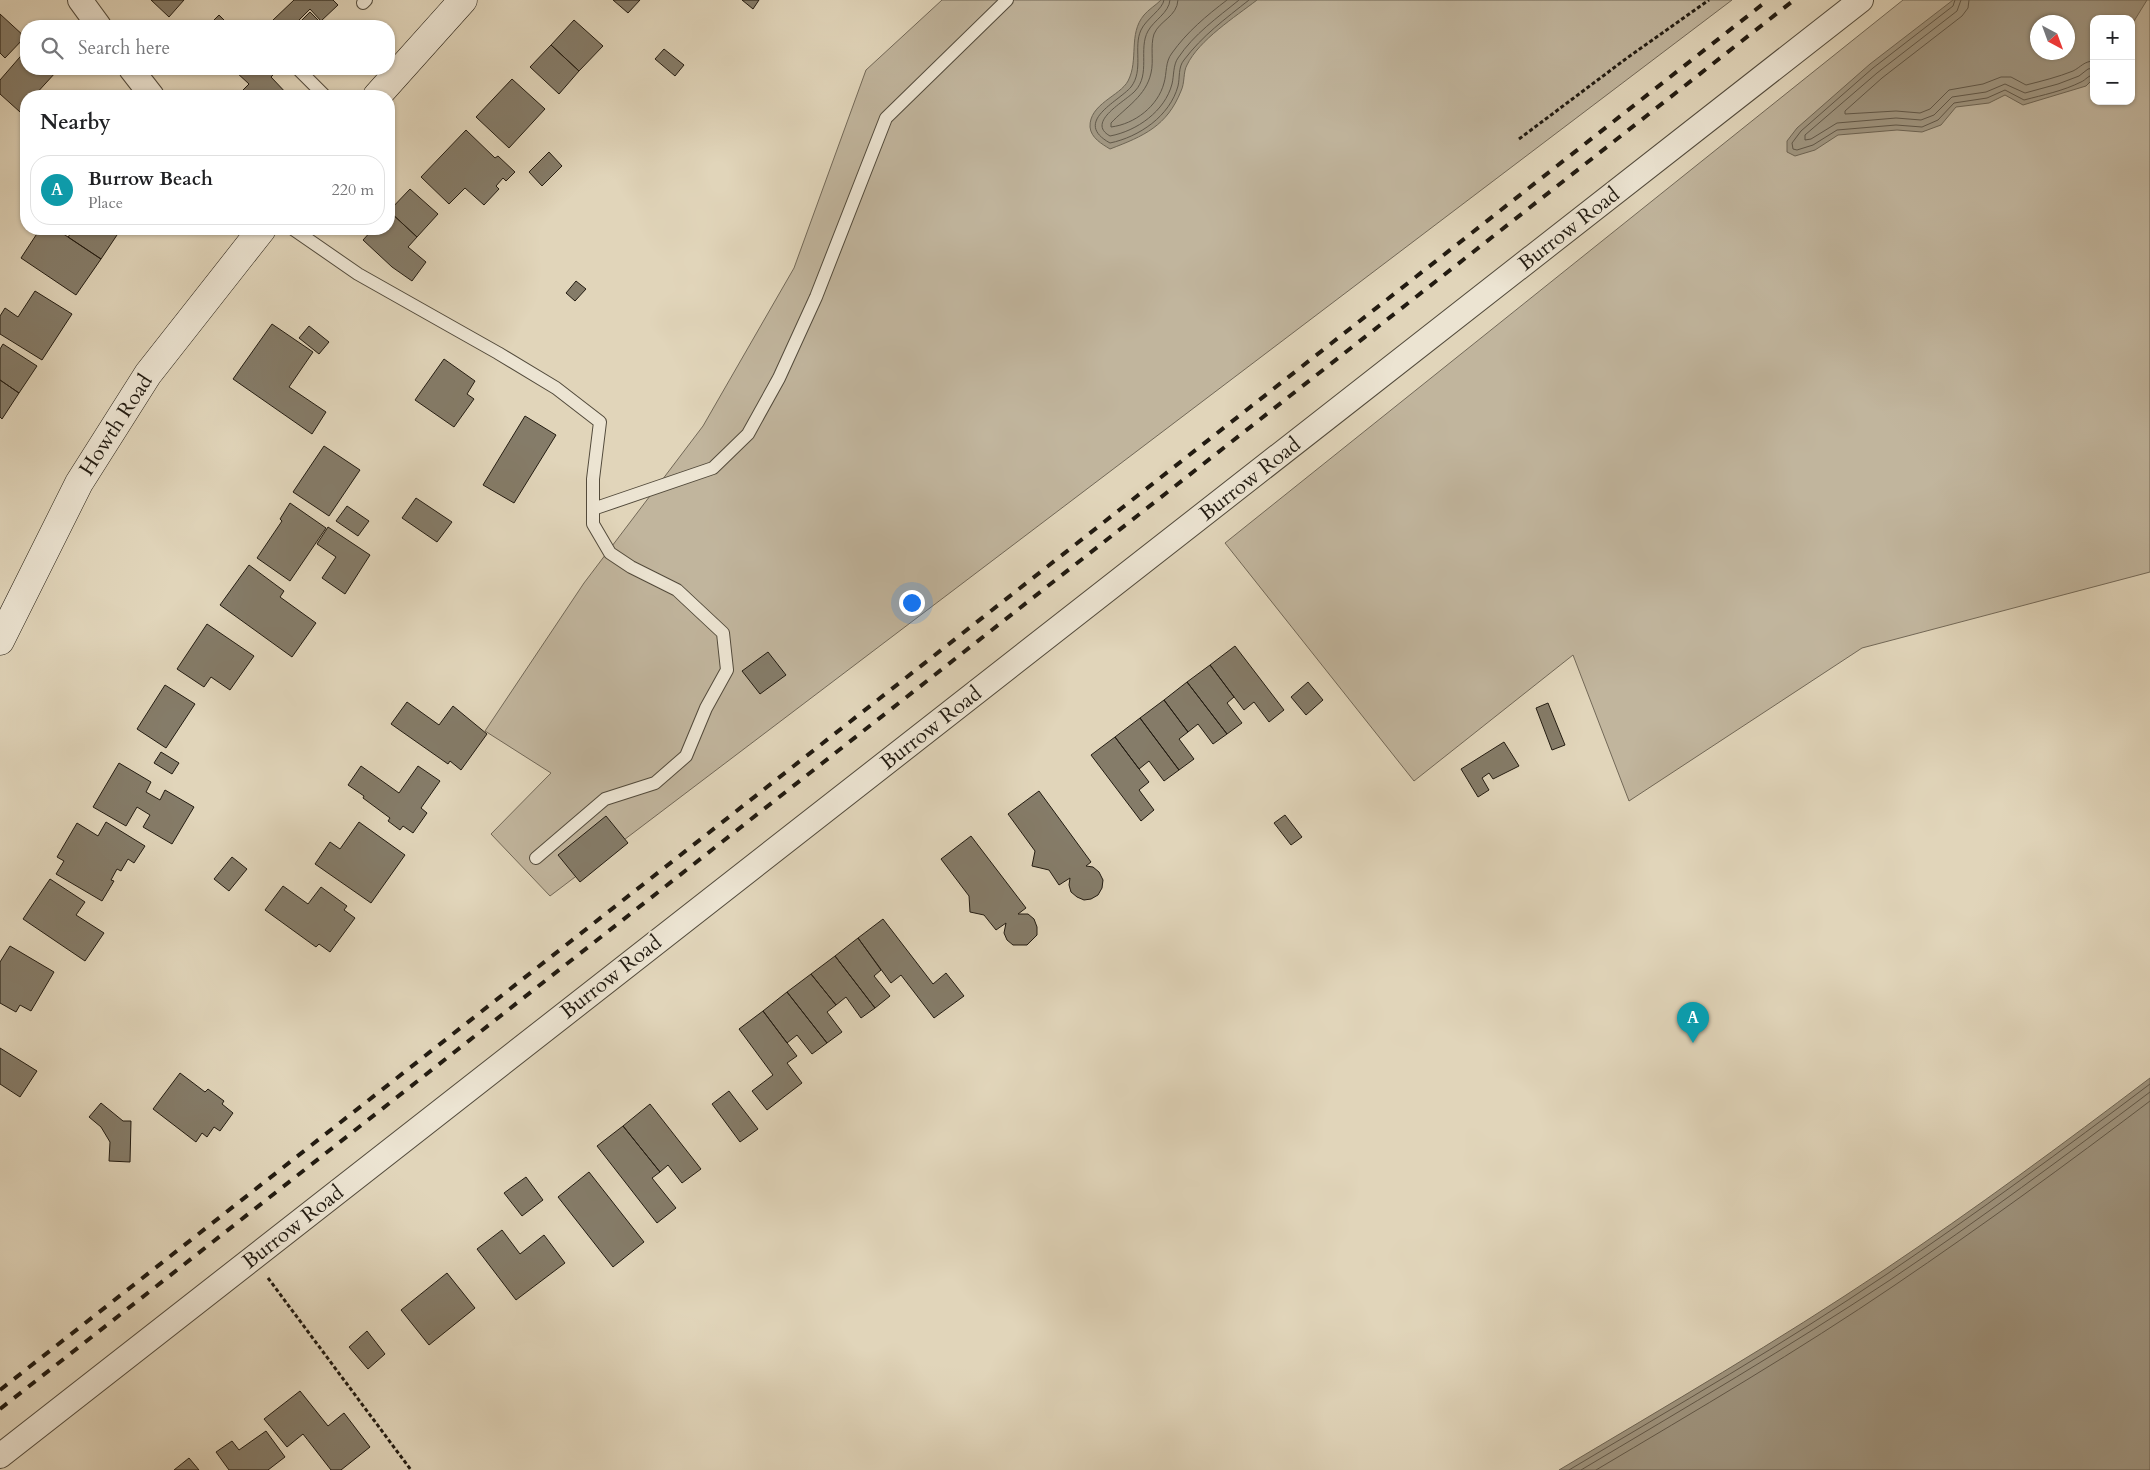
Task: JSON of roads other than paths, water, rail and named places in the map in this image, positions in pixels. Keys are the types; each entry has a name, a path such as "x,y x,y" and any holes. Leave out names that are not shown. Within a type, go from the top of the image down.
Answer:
{"main road":[{"path":"382,90 463,0"},
{"name":"Howth Road","path":"0,641 79,483 143,382 256,235"}],"street":[{"path":"80,0 95,20"},
{"name":"Burrow Road","path":"0,1456 1861,0"},
{"path":"136,75 147,90"}],"lane":[{"path":"593,508 713,468 748,434 778,378 816,297 886,118 1007,0"},
{"path":"304,75 319,90"},
{"path":"302,235 358,274 556,388 600,422 592,479 593,524 610,553 631,567 677,590 723,633 727,670 706,708 686,756 655,782 605,799 536,858"}],"water":[{"path":"1161,0 1257,0 1218,30 1200,47 1186,68 1182,88 1169,113 1144,134 1110,149 1092,134 1090,127 1091,119 1099,106 1119,91 1128,81 1133,64 1136,30 1139,22"},
{"path":"1953,0 2147,0 2135,20 2135,15 2090,15 2090,82 2086,86 2023,105 2005,95 1989,103 1956,107 1941,125 1922,132 1897,130 1838,135 1815,150 1795,156 1787,152 1787,141 1797,128 1870,64"},
{"path":"2150,1078 2150,1470 1559,1470 1682,1397 1884,1270 2019,1176"}],"railway":[{"path":"0,1390 1768,0"},
{"path":"0,1409 1794,0"}],"place":[{"name":"Burrow Beach","path":"1693,1043"}]}
